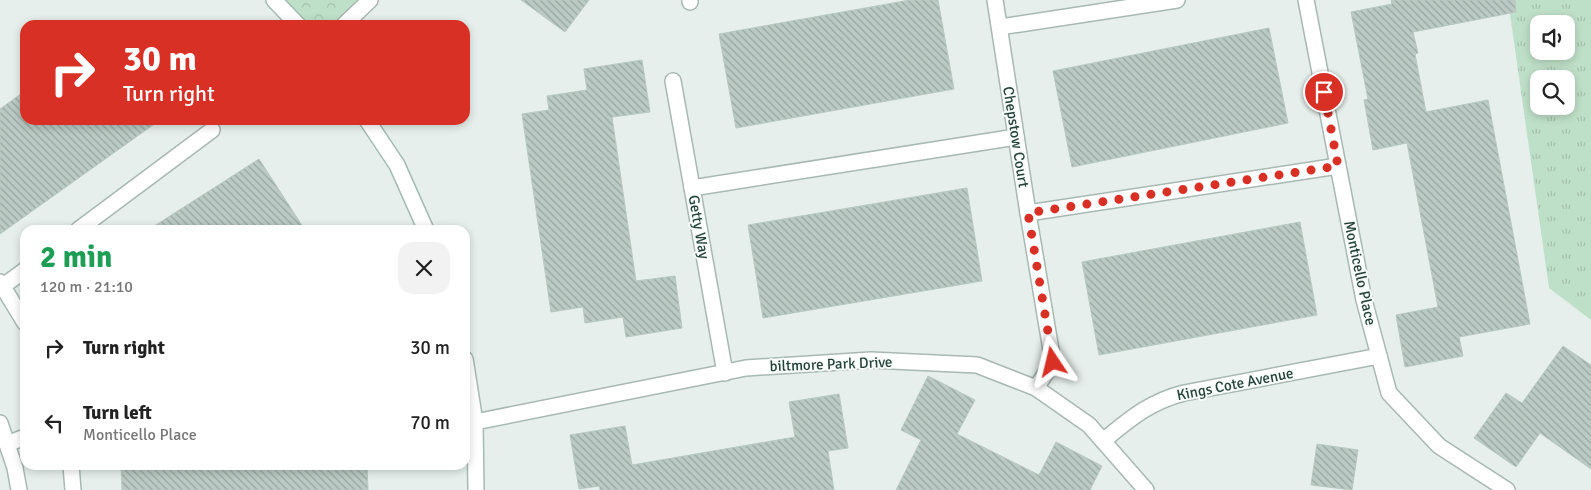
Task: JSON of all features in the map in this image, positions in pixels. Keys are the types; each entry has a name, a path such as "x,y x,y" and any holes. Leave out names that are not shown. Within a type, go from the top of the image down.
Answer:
{"street":[{"path":"274,0 293,20"},
{"path":"349,20 370,0"},
{"name":"Chepstow Court","path":"995,0 1053,362 1036,388"},
{"path":"1000,27 1177,0"},
{"name":"Monticello Place","path":"1306,0 1364,300 1389,393 1439,446 1508,490"},
{"name":"Getty Way","path":"673,81 725,372"},
{"path":"370,125 397,165 424,225"},
{"path":"85,225 212,130"},
{"path":"692,188 1016,137"},
{"path":"1028,213 1338,166"},
{"path":"20,273 1,284 20,315"},
{"name":"Kings Cote Avenue","path":"1103,441 1132,416 1163,399 1184,393 1379,356"},
{"name":"biltmore Park Drive","path":"475,422 746,368 871,360 977,364 1036,388 1089,425 1146,490"},
{"path":"470,390 475,422 476,490"},
{"path":"0,423 15,468 19,490"},
{"path":"7,444 20,439"},
{"path":"71,470 73,490"}],"green space":[{"path":"275,0 360,0 343,20 293,20"},
{"path":"1508,0 1591,0 1591,320 1549,288"}],"building":[{"path":"521,0 589,0 565,32"},
{"path":"910,0 938,0 954,89 736,128 719,34"},
{"path":"1391,0 1515,0 1516,12 1413,32 1418,53 1415,54 1426,112 1488,100 1530,324 1459,337 1463,356 1405,367 1396,315 1438,307 1407,143 1373,150 1364,100 1368,99 1351,12 1392,4"},
{"path":"1269,28 1288,123 1072,167 1053,71"},
{"path":"642,60 650,112 612,117 636,281 675,276 682,328 626,337 623,317 585,323 583,307 551,312 522,114 549,110 547,96 587,90 584,69"},
{"path":"20,95 20,125 153,125 0,234 0,109"},
{"path":"259,159 302,225 156,225"},
{"path":"967,188 982,281 763,318 748,225"},
{"path":"1300,222 1317,315 1099,355 1082,262"},
{"path":"1563,346 1591,365 1591,469 1540,433 1516,467 1474,438 1506,393 1522,403"},
{"path":"928,376 975,400 957,434 1039,475 1056,442 1102,466 1090,490 896,490 921,440 901,430"},
{"path":"839,394 848,448 828,451 834,490 600,490 599,486 579,489 570,435 625,426 632,465 795,437 789,402"},
{"path":"1317,444 1358,450 1352,490 1311,485"},
{"path":"121,470 367,470 368,490 122,490"}],"route":[{"path":"1053,362 1028,213 1338,166 1324,92"}]}
